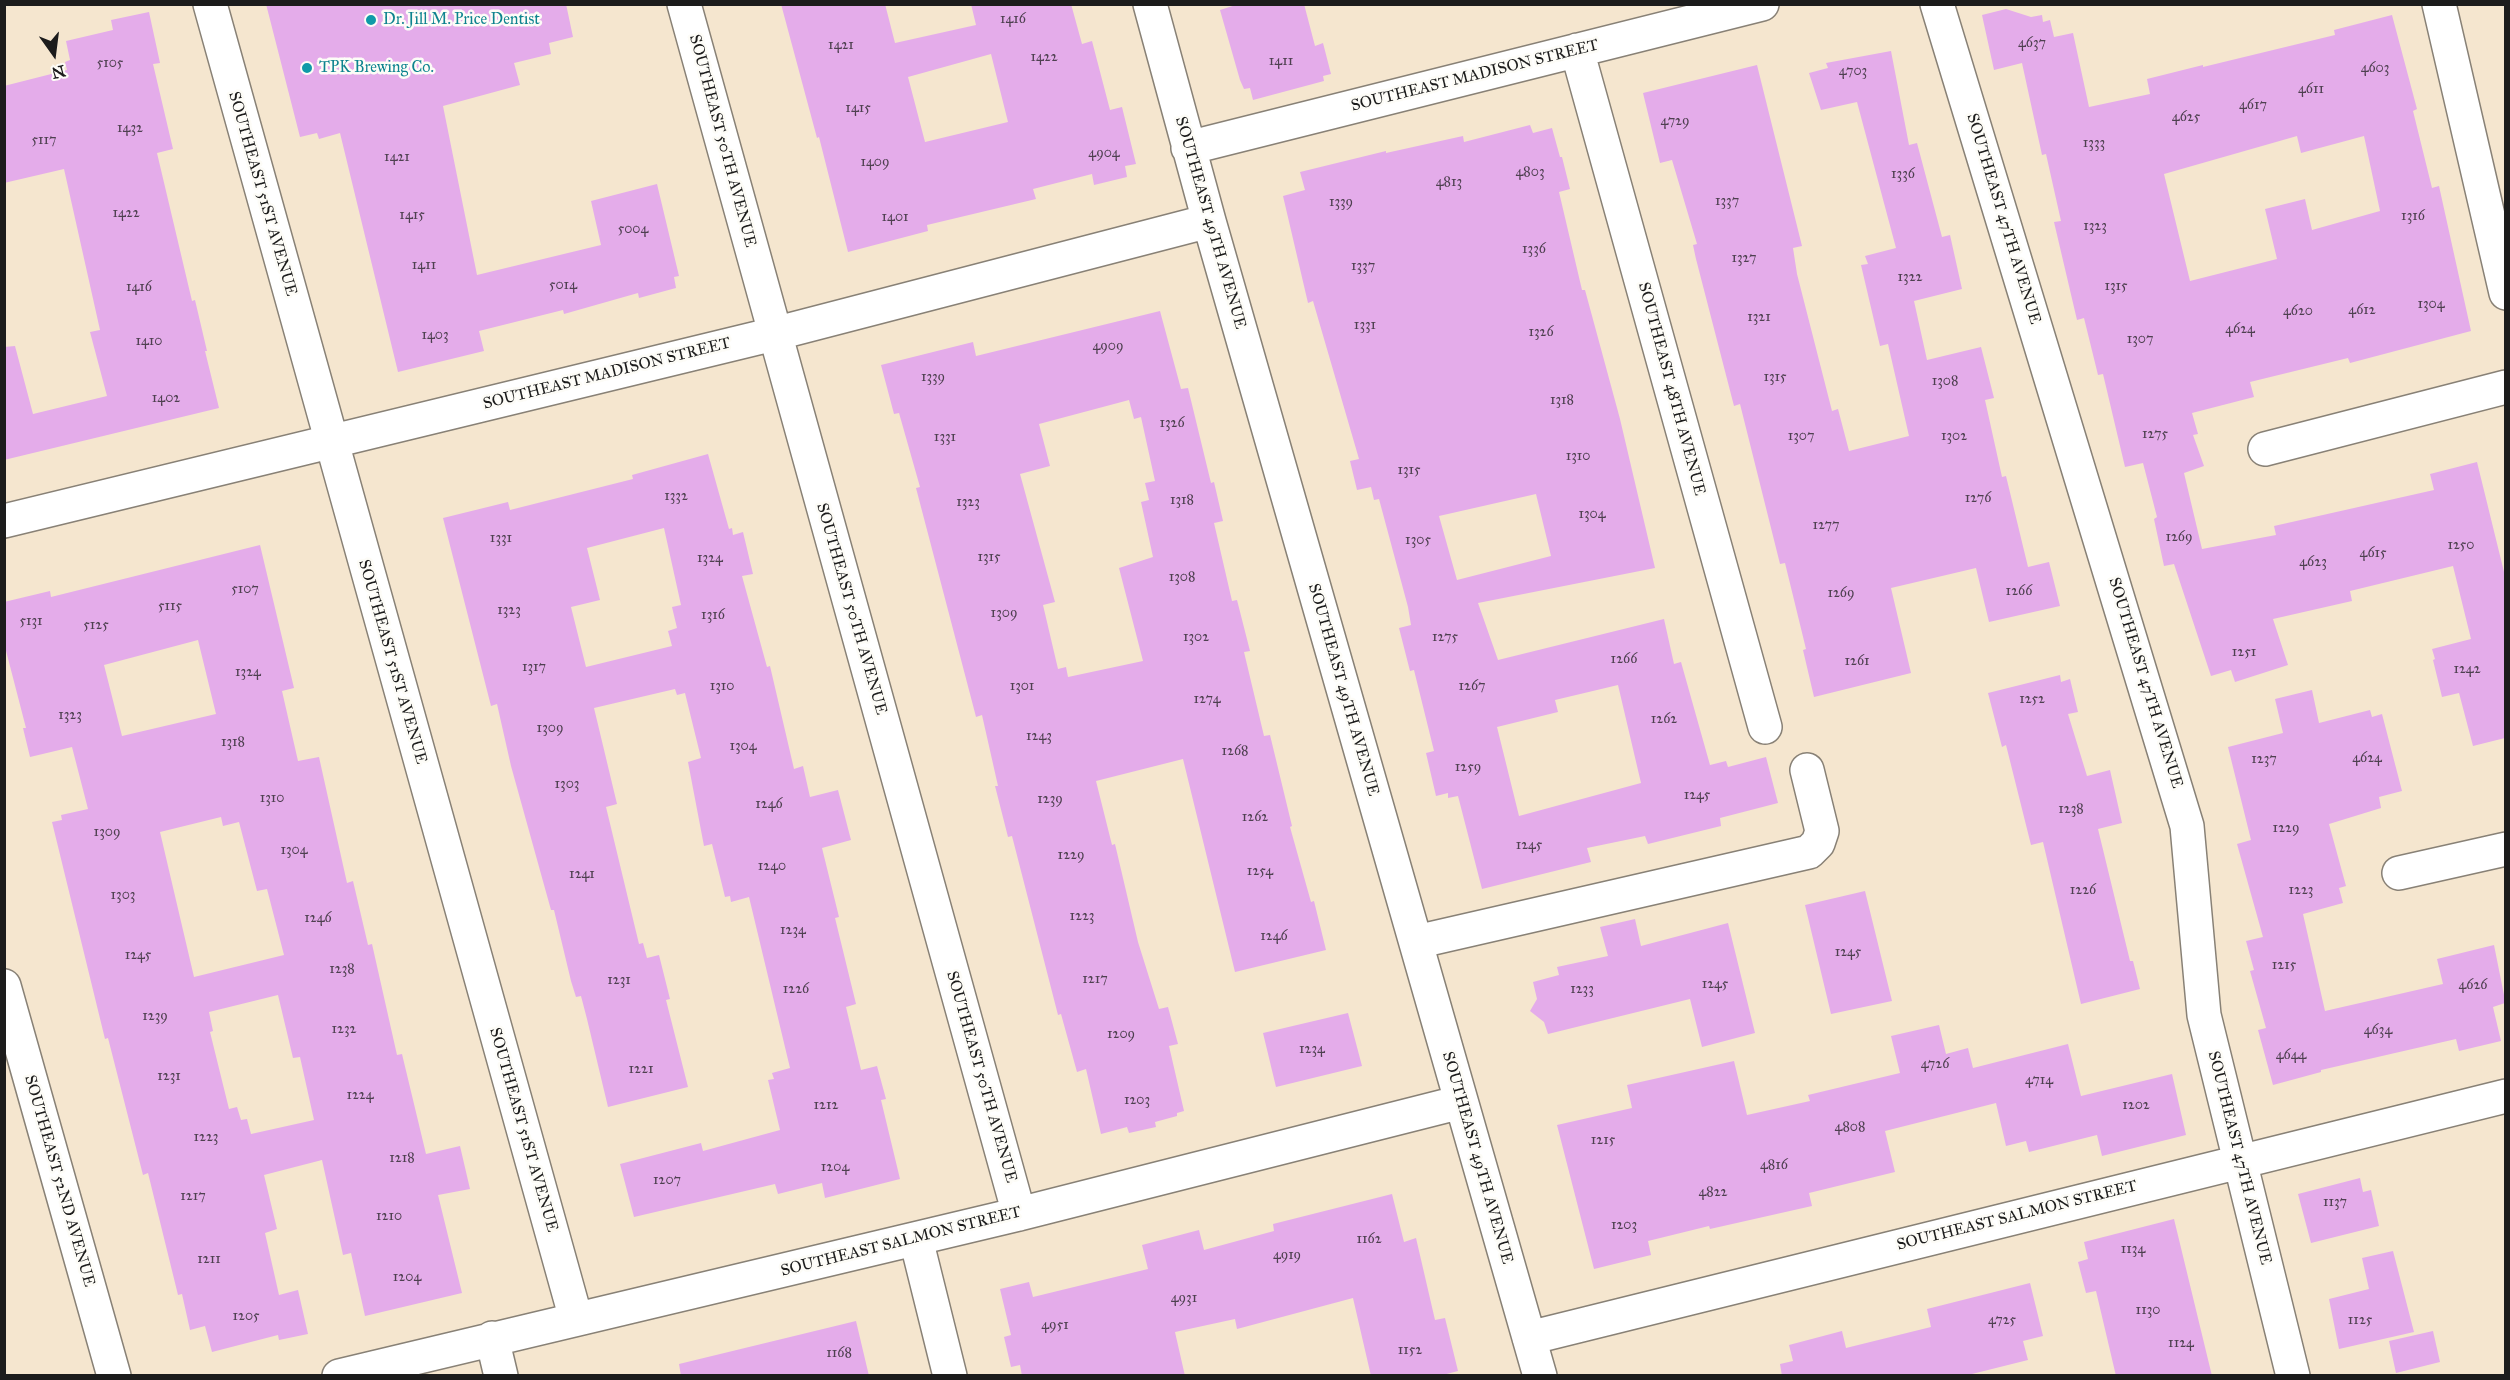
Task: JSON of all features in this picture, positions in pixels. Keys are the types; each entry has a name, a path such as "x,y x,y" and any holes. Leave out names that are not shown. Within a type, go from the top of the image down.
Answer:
{"street":[{"name":"SOUTHEAST 51ST AVENUE","path":"210,4 576,1319"},
{"name":"SOUTHEAST 50TH AVENUE","path":"684,4 1019,1214"},
{"name":"SOUTHEAST 49TH AVENUE","path":"1150,4 1188,148 1540,1376"},
{"name":"SOUTHEAST MADISON STREET","path":"1188,148 1762,4"},
{"name":"SOUTHEAST 47TH AVENUE","path":"1937,4 2185,815 2192,856 2204,1015 2293,1376"},
{"path":"2439,4 2505,293"},
{"name":"SOUTHEAST 48TH AVENUE","path":"1577,50 1765,727"},
{"name":"SOUTHEAST MADISON STREET","path":"4,521 774,334 1209,221"},
{"path":"2265,449 2505,387"},
{"path":"1416,942 1809,852 1818,843 1822,831 1807,770"},
{"path":"2399,873 2505,849"},
{"name":"SOUTHEAST 52ND AVENUE","path":"4,986 114,1376"},
{"name":"SOUTHEAST SALMON STREET","path":"1529,1338 2505,1096"},
{"name":"SOUTHEAST SALMON STREET","path":"339,1376 1019,1214 1461,1102"},
{"path":"916,1239 950,1376"},
{"path":"492,1338 501,1376"}],"building":[{"path":"266,4 566,4 573,37 549,43 551,54 514,63 520,85 443,106 477,275 601,245 591,201 657,184 679,276 674,277 676,288 639,298 638,293 564,314 563,310 479,331 484,351 398,372 340,133 319,139 317,133 300,137"},
{"path":"781,4 885,4 895,43 976,25 971,4 1071,4 1082,44 1092,41 1110,110 1122,107 1136,164 1125,166 1127,177 1094,185 1092,174 1033,189 1036,199 927,225 928,231 848,252 819,137 817,138","holes":["991,54 1008,122 925,142 908,77"]},
{"path":"1239,4 1304,4 1315,46 1323,43 1331,74 1323,76 1324,81 1253,100 1250,88 1244,89 1240,80 1220,10"},
{"path":"2006,9 2031,17 2042,15 2043,22 2050,20 2054,37 2073,33 2089,107 2150,94 2147,79 2335,35 2334,30 2392,15 2417,109 2413,111 2432,188 2439,186 2471,331 2350,363 2348,358 2250,382 2254,397 2192,413 2198,434 2193,435 2204,466 2184,473 2202,549 2276,535 2274,526 2434,490 2430,474 2477,462 2505,576 2505,738 2473,746 2459,693 2442,697 2432,649 2471,639 2453,566 2350,591 2352,601 2273,619 2288,665 2235,682 2231,670 2211,676 2174,564 2164,566 2154,519 2157,517 2143,463 2125,467 2103,374 2098,375 2084,318 2077,320 2054,222 2061,221 2046,154 2042,155 2022,63 1994,70 1982,15","holes":["2297,136 2301,153 2364,136 2380,211 2312,230 2305,199 2265,209 2277,259 2190,281 2164,174"]},
{"path":"149,12 160,63 153,64 173,149 157,153 192,301 195,300 219,408 4,460 4,347 15,346 33,414 107,396 90,332 100,330 64,169 4,183 4,86 67,70 65,62 70,60 66,41 113,30 111,20"},
{"path":"1891,51 1909,145 1917,143 1942,237 1950,235 1962,289 1914,301 1927,360 1981,347 1994,398 1985,400 2002,477 2006,476 2028,567 2049,562 2060,606 1989,622 1976,568 1891,588 1911,673 1814,697 1803,650 1806,649 1785,563 1780,564 1740,404 1734,406 1696,259 1693,245 1697,244 1672,160 1660,163 1643,93 1757,65 1802,246 1793,248 1797,274 1832,411 1838,409 1849,451 1909,436 1888,344 1880,346 1861,265 1868,264 1865,256 1896,248 1857,102 1821,110 1809,73 1828,68 1826,63"},
{"path":"1530,125 1533,133 1552,128 1570,189 1559,192 1582,290 1585,290 1620,419 1655,568 1478,603 1498,660 1664,619 1674,664 1681,662 1710,765 1726,761 1728,767 1766,757 1778,803 1720,818 1721,826 1648,844 1645,836 1587,848 1591,862 1482,889 1458,796 1448,798 1448,793 1436,796 1426,753 1434,751 1414,670 1410,671 1399,628 1411,625 1408,607 1379,499 1374,500 1371,487 1357,490 1350,461 1359,459 1313,301 1308,303 1283,196 1305,190 1300,172 1386,151 1386,153 1463,136 1464,142","holes":["1536,494 1551,556 1457,580 1439,516","1618,685 1641,783 1519,816 1497,727 1558,712 1555,700"]},
{"path":"1160,311 1181,389 1188,388 1211,483 1214,482 1223,521 1214,523 1232,601 1237,600 1250,651 1244,652 1264,736 1270,735 1292,826 1290,827 1311,902 1314,901 1326,950 1235,972 1183,759 1096,781 1112,845 1115,844 1138,942 1159,1009 1168,1007 1178,1044 1169,1046 1184,1111 1177,1113 1177,1116 1155,1122 1156,1127 1129,1133 1127,1127 1101,1134 1086,1069 1077,1072 1061,1014 1058,1015 1012,836 1008,837 995,786 998,786 982,715 976,717 916,488 920,487 899,413 894,414 881,365 973,342 976,356","holes":["1129,400 1134,419 1141,417 1155,481 1145,483 1149,500 1141,502 1153,557 1119,568 1143,661 1068,677 1066,667 1058,669 1043,605 1055,602 1020,474 1050,466 1039,424"]},
{"path":"708,454 729,529 732,528 733,535 743,532 753,574 742,576 767,667 770,666 794,769 803,766 810,797 838,790 851,840 822,848 839,917 835,918 856,1004 846,1007 861,1070 877,1066 886,1099 881,1100 900,1179 825,1198 822,1183 778,1194 775,1184 634,1217 620,1164 701,1143 703,1151 780,1130 768,1080 774,1079 772,1073 790,1068 749,897 731,902 730,896 725,897 712,844 704,846 688,762 701,758 685,693 677,695 675,689 594,708 617,804 606,807 639,944 643,943 647,958 659,955 670,999 666,1000 688,1087 608,1107 581,996 576,997 571,981 554,910 551,910 511,766 497,704 491,706 443,518 508,502 510,510 633,479 632,475","holes":["664,528 681,605 672,607 677,628 668,631 672,646 586,667 571,607 600,600 587,548"]},
{"path":"260,545 294,688 282,691 298,761 319,757 347,883 353,881 368,945 372,944 397,1055 402,1054 426,1154 460,1146 470,1189 438,1195 462,1293 365,1316 351,1253 343,1255 322,1160 264,1175 277,1229 265,1233 279,1295 298,1290 308,1334 279,1340 278,1335 212,1352 205,1326 190,1330 182,1294 178,1295 148,1173 143,1175 108,1038 105,1039 52,822 62,820 61,815 88,809 72,747 30,757 23,728 26,728 4,643 4,602 50,591 51,597","holes":["198,640 216,714 122,736 104,665","221,817 223,826 239,822 257,891 267,889 284,955 194,977 160,832","278,995 293,1058 300,1057 314,1120 251,1134 247,1119 241,1120 237,1107 229,1109 210,1032 213,1031 209,1012"]},
{"path":"2060,675 2061,682 2070,679 2078,712 2068,714 2087,776 2110,770 2122,823 2098,829 2130,961 2133,961 2140,989 2081,1004 2043,842 2031,845 2006,745 2002,747 1988,693"},
{"path":"2312,690 2319,723 2370,710 2372,717 2382,714 2402,791 2379,797 2381,808 2329,824 2346,886 2339,888 2343,903 2303,914 2325,1011 2443,984 2437,959 2494,945 2505,1000 2505,1003 2493,1007 2501,1041 2459,1051 2456,1039 2321,1070 2321,1072 2273,1085 2258,1030 2266,1028 2250,971 2254,970 2246,941 2263,937 2237,844 2251,840 2228,747 2283,733 2275,699"},
{"path":"1865,891 1892,1001 1831,1014 1805,905"},
{"path":"1635,919 1641,946 1728,923 1755,1033 1702,1047 1690,999 1548,1034 1544,1022 1530,1011 1537,999 1533,982 1559,975 1557,967 1608,956 1600,927"},
{"path":"1348,1013 1362,1066 1276,1087 1263,1033"},
{"path":"1939,1025 1946,1054 1968,1048 1973,1068 2068,1044 2081,1096 2172,1074 2186,1135 2102,1156 2097,1135 2029,1152 2026,1141 2006,1146 1996,1103 1885,1131 1895,1172 1809,1193 1812,1206 1710,1229 1709,1226 1648,1241 1651,1255 1594,1269 1557,1125 1632,1108 1627,1085 1734,1061 1747,1115 1810,1101 1808,1095 1900,1073 1891,1036"},
{"path":"2360,1178 2363,1192 2371,1190 2379,1226 2311,1243 2298,1194"},
{"path":"1392,1194 1404,1242 1416,1238 1435,1320 1445,1318 1458,1371 1439,1376 1371,1376 1353,1298 1237,1329 1235,1319 1175,1332 1185,1376 1022,1376 1020,1365 1011,1367 1004,1337 1011,1335 1000,1289 1029,1282 1033,1297 1148,1269 1142,1245 1199,1230 1204,1250 1274,1231 1273,1224"},
{"path":"2174,1219 2212,1376 2116,1376 2096,1291 2086,1293 2078,1262 2088,1259 2084,1242"},
{"path":"2393,1251 2414,1332 2339,1349 2329,1299 2369,1289 2362,1258"},
{"path":"2030,1283 2043,1336 2023,1341 2028,1360 1964,1376 1782,1376 1780,1364 1793,1361 1789,1345 1842,1331 1846,1348 1931,1327 1927,1309"},
{"path":"856,1321 869,1376 681,1376 679,1364"},
{"path":"2433,1331 2440,1362 2396,1373 2389,1341"}],"place":[{"name":"Dr. Jill M. Price Dentist","path":"371,20"},
{"name":"TPK Brewing Co.","path":"307,68"}]}
